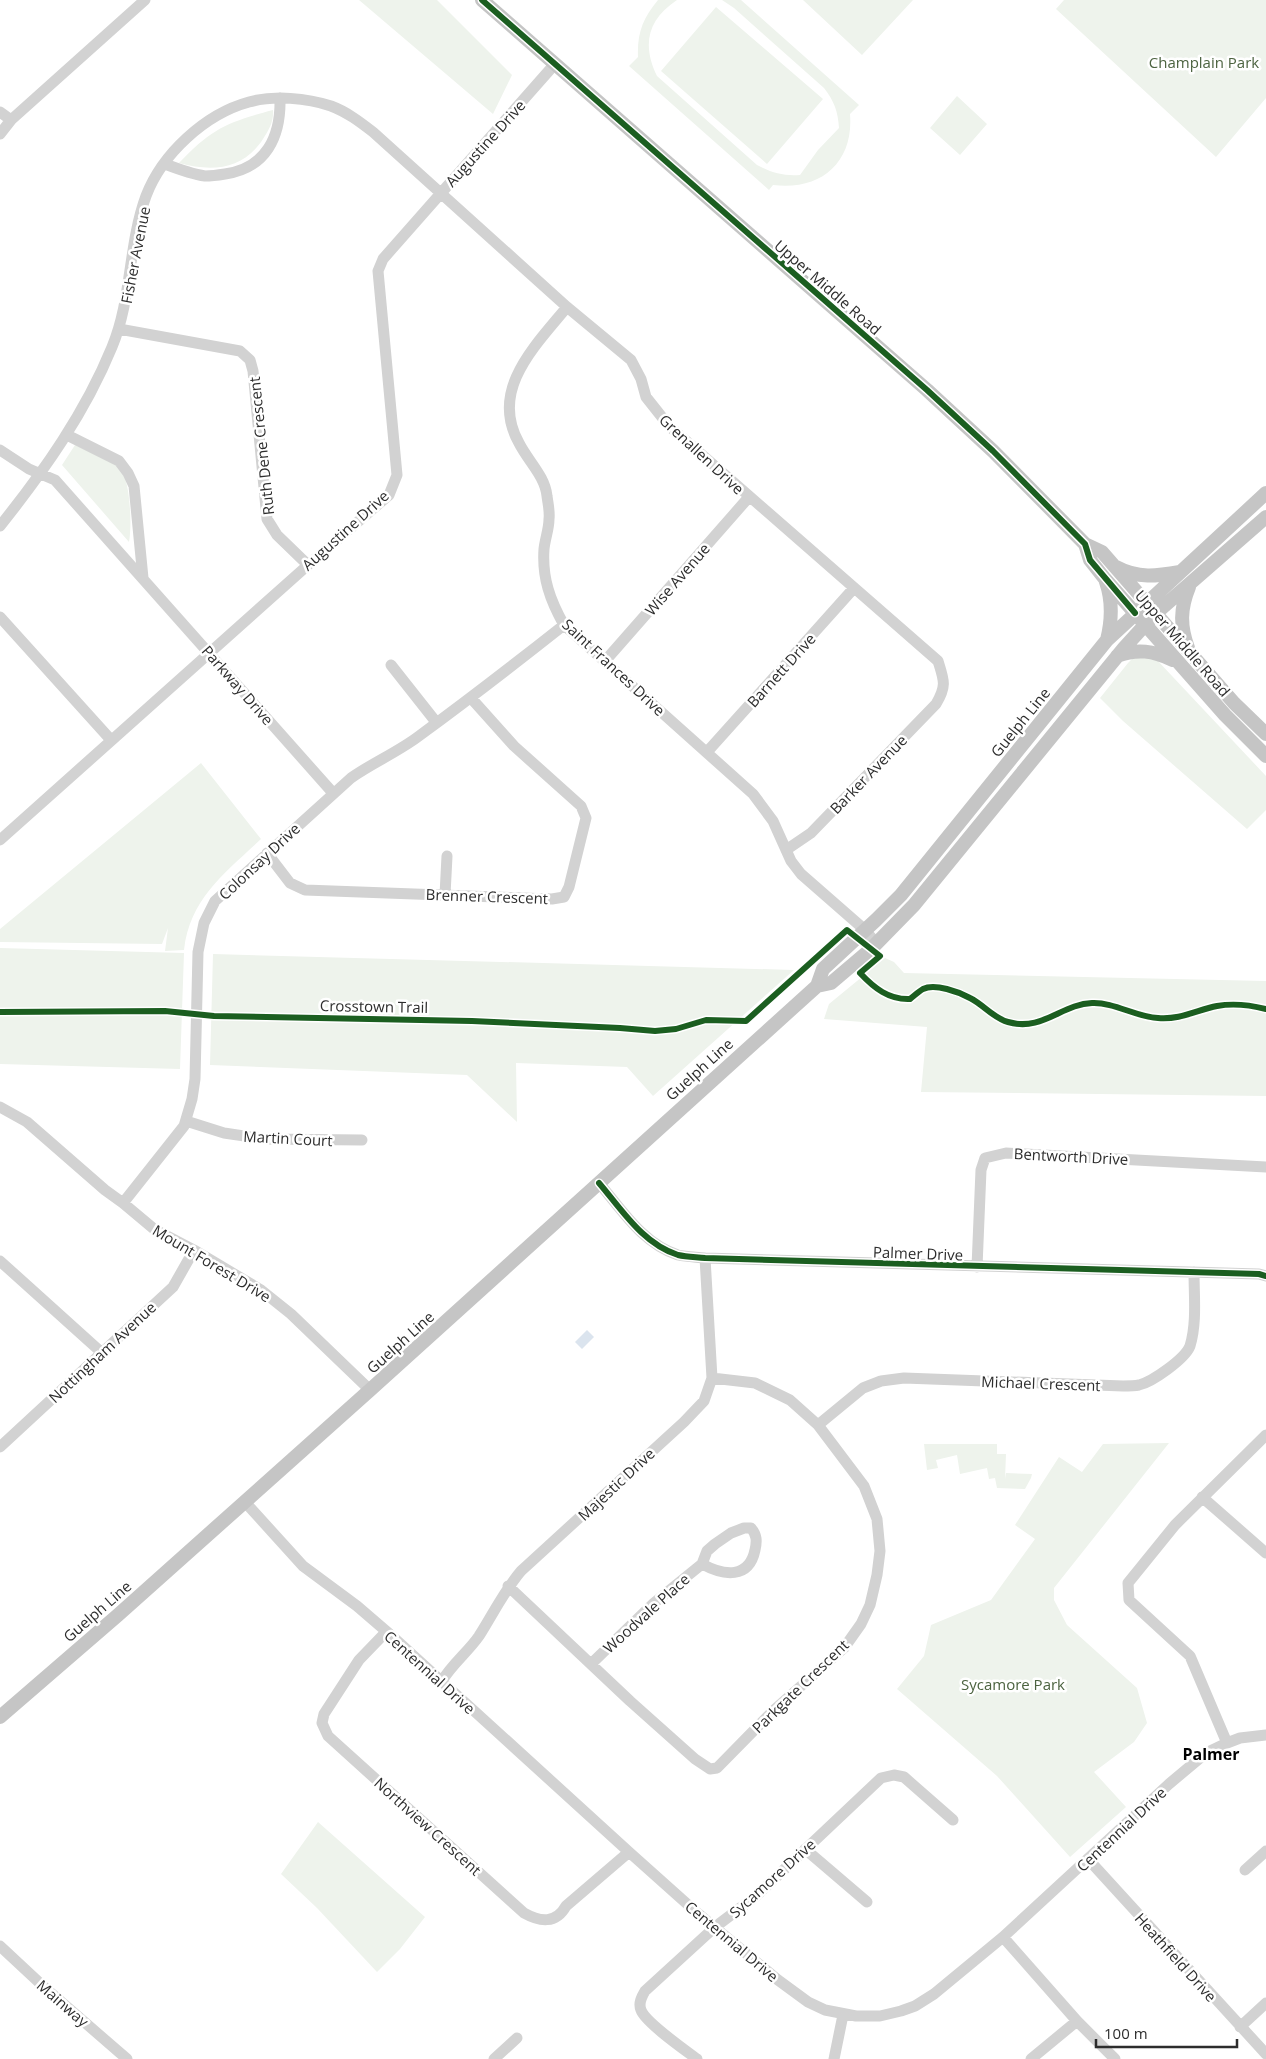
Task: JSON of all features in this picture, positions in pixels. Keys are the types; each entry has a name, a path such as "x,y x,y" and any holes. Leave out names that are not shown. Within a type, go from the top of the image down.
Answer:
{"main road":[{"name":"Upper Middle Road","path":"482,0 927,390 993,451 1086,544 1102,552 1146,603 1150,619"},
{"name":"Guelph Line","path":"0,1717 245,1502 817,986 823,969 901,895 1108,640 1266,493"},
{"name":"Guelph Line","path":"817,986 831,983 876,943 914,905 1116,656 1150,619 1266,517"},
{"name":"Upper Middle Road","path":"1086,544 1090,560 1105,579 1135,613 1150,619 1185,659 1225,714 1266,756"},
{"path":"1113,565 1136,575 1145,576 1180,571"},
{"path":"1105,579 1112,607 1108,640"},
{"path":"1116,656 1135,651 1148,651 1185,659 1181,619 1184,600 1190,585"},
{"name":"Upper Middle Road","path":"1185,659 1266,734"},
{"path":"988,814 991,783"}],"street":[{"path":"0,134 11,120 146,0"},
{"name":"Augustine Drive","path":"0,840 389,495 397,474 378,271 383,259 554,65"},
{"path":"164,164 187,172 208,176 238,172 257,162 274,140 280,117 280,98"},
{"name":"Fisher Avenue","path":"0,526 41,474 67,435 103,370 119,329 147,196 174,149 193,133 224,113 249,102 280,98 330,106 354,117 373,132 440,193"},
{"path":"0,112 11,120"},
{"name":"Grenallen Drive","path":"440,193 566,307 631,360 641,378 646,397 669,426 938,661 944,679 944,691"},
{"name":"Saint Frances Drive","path":"566,307 524,359 514,382 509,411 513,432 524,453 539,473 547,493 550,518 544,548 544,576 552,603 564,625 707,752 762,804 791,861 801,874 865,930 876,943"},
{"name":"Ruth Dene Crescent","path":"119,329 240,351 250,360 253,370 267,519 277,536 308,565"},
{"path":"67,435 119,461 128,473 134,486 142,578"},
{"name":"Parkway Drive","path":"0,450 29,469 55,480 333,793"},
{"name":"Wise Avenue","path":"606,662 749,497"},
{"name":"Barnett Drive","path":"707,752 854,588"},
{"path":"0,617 111,740"},
{"name":"Colonsay Drive","path":"123,1203 177,1136 186,1121 195,1079 198,952 204,923 215,901 222,892 333,793 372,763 417,737 471,698 564,625"},
{"path":"391,665 436,722"},
{"name":"Barker Avenue","path":"786,850 812,833 936,704 944,691"},
{"name":"Brenner Crescent","path":"267,852 290,883 304,890 564,898 569,887 586,818 580,806 514,746 471,698"},
{"path":"445,894 447,856"},
{"name":"Mount Forest Drive","path":"0,1107 27,1122 105,1190 154,1229 194,1250 261,1290 291,1314 370,1390"},
{"name":"Martin Court","path":"186,1121 224,1133 264,1139 362,1140"},
{"name":"Bentworth Drive","path":"977,1267 981,1170 985,1158 993,1155 1006,1153 1266,1167"},
{"name":"Palmer Drive","path":"599,1183 644,1236 655,1244 680,1255 705,1258 1259,1274 1266,1276"},
{"name":"Nottingham Avenue","path":"0,1447 173,1287 194,1250"},
{"name":"Majestic Drive","path":"442,1682 478,1637 508,1586 521,1571 684,1422 704,1401 712,1378 705,1258"},
{"path":"0,1260 101,1352"},
{"name":"Michael Crescent","path":"818,1425 862,1388 881,1381 904,1378 1139,1385 1151,1380 1172,1365 1190,1347 1194,1319 1194,1272"},
{"name":"Parkgate Crescent","path":"508,1586 590,1664 695,1759 710,1769 717,1768 774,1710 844,1648 861,1624 870,1605 880,1551 877,1519 864,1486 818,1425 790,1400 755,1383 712,1378"},
{"path":"1227,1743 1190,1656 1128,1600 1128,1584 1176,1525 1266,1435"},
{"path":"1202,1497 1266,1553"},
{"name":"Centennial Drive","path":"245,1502 303,1566 357,1606 629,1852 715,1927 796,1994 825,2010 843,2015 880,2016 915,2006 934,1994 1003,1937 1169,1784 1206,1753 1240,1738 1266,1735"},
{"name":"Woodvale Place","path":"590,1664 654,1603 702,1564 707,1551 731,1533 744,1528 751,1528 756,1534 752,1560 749,1566 741,1572 718,1570 702,1564"},
{"name":"Northview Crescent","path":"386,1632 359,1660 324,1714 322,1724 328,1736 524,1913 533,1918 548,1920 561,1916 566,1906 629,1852"},
{"name":"Sycamore Drive","path":"697,2059 649,2021 641,2010 640,2000 645,1991 715,1927 756,1896 881,1778 894,1775 904,1777 953,1820"},
{"path":"805,1848 867,1902"},
{"path":"1245,1870 1266,1851"},
{"name":"Heathfield Drive","path":"1088,1859 1266,2054"},
{"path":"1003,1937 1077,2021 1115,2059"},
{"name":"Mainway","path":"0,1946 127,2059"},
{"path":"1240,2027 1266,2002"},
{"path":"834,2059 843,2015"},
{"path":"1031,2059 1077,2021"},
{"path":"494,2059 517,2038"}],"green space":[{"path":"359,0 437,0 512,75 493,114"},
{"path":"658,0 677,0 659,16 650,34 650,54 657,76 757,165 778,173 800,175 818,150 839,128 838,116 833,102 824,88 734,8 722,0 741,0 859,105 850,114 850,131 846,147 840,160 831,170 819,178 805,183 790,186 773,185 769,190 629,66 638,57 642,26 648,13"},
{"path":"803,0 913,0 862,55"},
{"name":"Champlain Park","path":"1064,0 1266,0 1266,98 1216,157 1056,9"},
{"path":"716,7 823,99 767,164 661,71"},
{"path":"957,96 987,124 960,155 930,128"},
{"path":"273,110 271,125 263,139 246,157 236,163 215,168 179,163 211,134 244,118"},
{"path":"75,445 108,460 118,466 122,472 126,480 130,502 129,542 62,465"},
{"path":"1141,657 1157,660 1266,776 1266,810 1247,829 1123,721 1100,698 1132,659"},
{"path":"201,763 261,839 222,875 211,888 194,916 184,950 165,951 168,928 162,944 0,942 0,929"},
{"path":"0,948 184,953 180,1069 0,1064"},
{"path":"213,954 794,970 653,1096 627,1067 516,1063 517,1122 467,1075 210,1065"},
{"path":"885,958 894,962 904,973 1266,981 1266,1096 921,1092 927,1027 824,1019 829,1004"},
{"name":"Sycamore Park","path":"1169,1443 1054,1588 1054,1600 1067,1625 1137,1688 1147,1723 1134,1742 1094,1772 1126,1807 1070,1857 997,1776 897,1689 924,1656 931,1625 991,1600 1035,1539 1015,1525 1059,1457 1082,1472 1103,1444"},
{"path":"924,1444 997,1444 997,1454 1006,1454 1005,1479 1006,1473 1032,1474 1031,1478 1025,1489 997,1488 995,1478 989,1479 987,1468 960,1474 957,1455 936,1460 938,1468 927,1470"},
{"path":"318,1822 425,1917 400,1949 377,1972 317,1908 281,1874"}],"shaded area":[{"path":"587,1330 594,1337 582,1349 575,1342"}],"cycle path":[{"path":"482,0 927,390 993,451 1085,544 1090,560 1135,613"},
{"name":"Crosstown Trail","path":"0,1012 165,1011 214,1016 472,1021 655,1031 676,1029 706,1020 746,1021 847,930 880,956 860,973 882,992 902,999 910,999 928,987 947,989 970,998 998,1018 1008,1022 1020,1024 1042,1021 1071,1008 1092,1003 1100,1003 1158,1018 1181,1016 1223,1005 1254,1006 1266,1009"},
{"path":"599,1183 644,1235 666,1250 685,1256 1259,1274 1266,1276"}],"district":[{"name":"Palmer","path":"1211,1754"}]}
